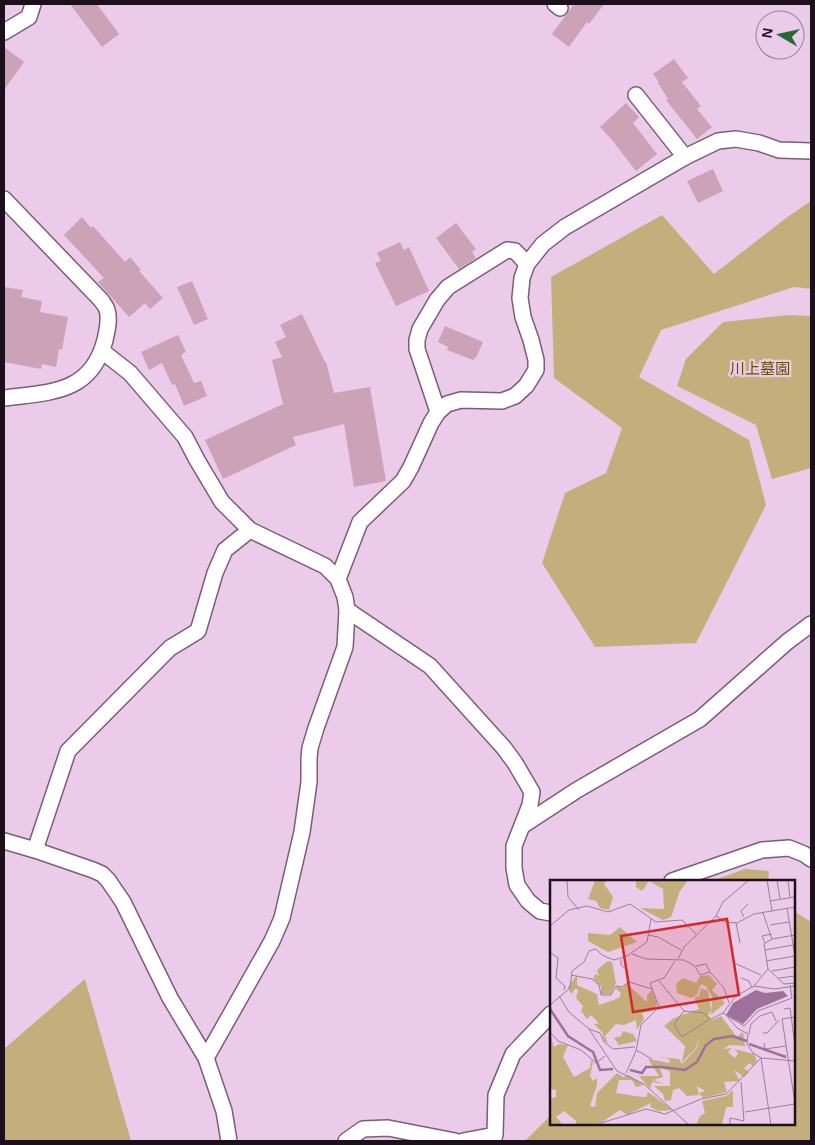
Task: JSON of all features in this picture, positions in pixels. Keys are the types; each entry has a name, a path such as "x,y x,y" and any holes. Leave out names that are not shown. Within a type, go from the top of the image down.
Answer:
{"street":[{"path":"4,32 29,17 33,4"},
{"path":"636,95 685,157"},
{"path":"338,579 360,522 403,481 438,412 447,404 460,400 502,401 515,396 526,386 536,370 536,360 523,317 520,298 522,278 526,264 543,244 565,227 685,157 718,141 736,140 779,150 811,151"},
{"path":"4,199 102,300 107,310 108,328 102,351 95,364 76,383 59,391 4,398"},
{"path":"438,412 417,349 420,329 433,307 448,287 507,250 515,252 526,264"},
{"path":"102,351 130,373 185,437 222,502 250,530 325,566 338,579 345,597 347,610 345,647 310,748 309,782 302,832 282,918 272,941 206,1058"},
{"path":"35,850 68,752 170,648 198,631 215,573 225,550 250,530"},
{"path":"347,610 430,666 504,748 515,763 532,792 530,804 514,846 514,868 518,885 528,901 540,911 550,914"},
{"path":"522,826 577,790 700,719 787,642 811,624"},
{"path":"4,841 93,870 102,874 108,880 123,902 170,998 206,1058 224,1111 229,1141"},
{"path":"675,880 762,850 789,848 811,858"},
{"path":"463,1141 496,1138 496,1096 513,1054 550,1015"},
{"path":"346,1141 363,1129 388,1128 455,1141"}],"green space":[{"path":"811,201 811,289 794,287 661,330 639,377 749,440 766,505 696,643 595,647 542,563 565,493 606,473 622,428 554,378 551,277 662,215 714,274"},
{"name":"川上墓園","path":"789,315 811,316 811,468 772,479 756,425 677,386 686,359 723,322"},
{"path":"745,869 769,871 768,880 715,880"},
{"path":"795,912 811,922 811,1141 525,1141 550,1116 550,1125 795,1125"},
{"path":"85,979 131,1141 4,1141 4,1049"}],"building":[{"path":"70,4 97,4 119,34 102,47"},
{"path":"574,4 604,4 589,24 587,22 569,47 552,34"},
{"path":"4,47 24,62 4,90"},
{"path":"674,59 688,78 682,82 701,106 697,109 712,127 697,139 666,100 668,99 653,74"},
{"path":"626,103 639,117 633,123 657,154 636,171 600,127"},
{"path":"713,169 723,191 698,203 687,181"},
{"path":"82,217 91,228 93,226 125,262 130,257 141,270 139,271 163,298 150,309 145,303 129,317 98,282 104,278 64,235"},
{"path":"456,223 476,249 472,252 476,258 459,269 436,238"},
{"path":"400,242 404,250 409,247 429,291 396,306 375,263 381,261 377,253"},
{"path":"192,281 208,319 194,325 177,287"},
{"path":"4,287 23,290 21,297 42,301 40,312 68,317 62,350 59,349 56,367 42,364 41,369 4,362"},
{"path":"302,314 326,362 334,393 370,387 386,481 354,487 344,424 293,437 296,445 223,479 205,440 283,404 272,360 282,357 275,342 286,337 280,325"},
{"path":"445,326 483,342 476,358 473,360 447,350 448,347 438,342"},
{"path":"178,335 186,352 181,355 194,383 201,381 207,396 184,406 175,384 172,385 162,363 149,370 141,352"}]}
